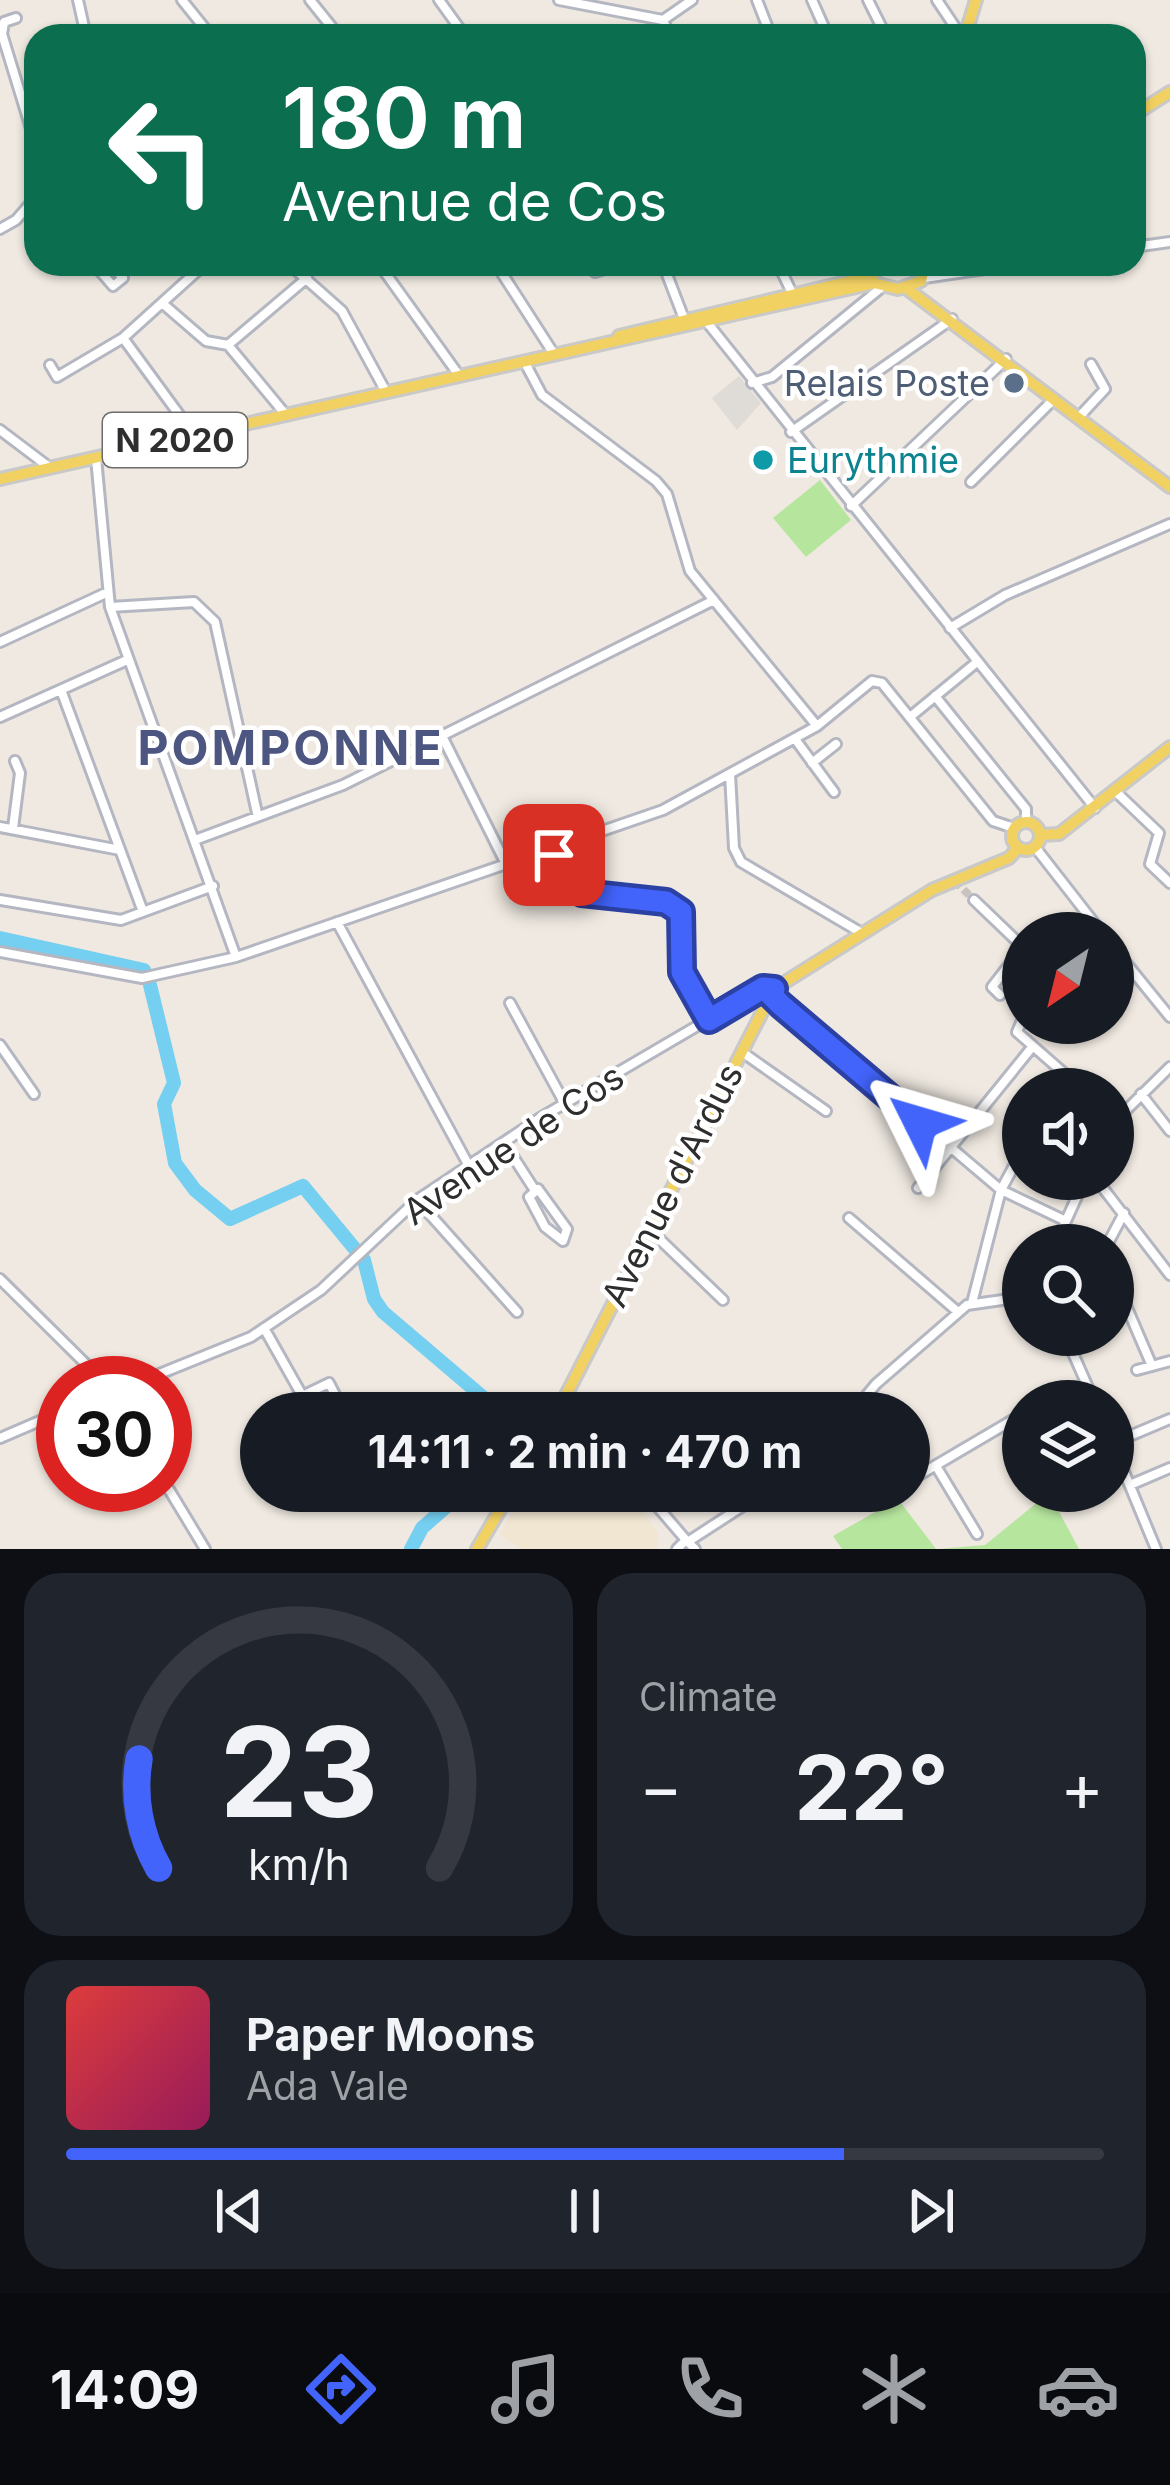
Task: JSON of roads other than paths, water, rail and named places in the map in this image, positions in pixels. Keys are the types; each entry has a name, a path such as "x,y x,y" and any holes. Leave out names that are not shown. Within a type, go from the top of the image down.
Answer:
{"main road":[{"path":"686,321 869,276"},
{"path":"686,321 870,276"},
{"path":"881,276 947,315 1170,487"},
{"path":"906,288 918,276"},
{"path":"927,276 947,315"},
{"name":"N 2020","path":"0,479 686,321"},
{"path":"772,992 932,890 1009,858 1018,848 1059,834 1170,747"},
{"path":"1020,825 1037,841"},
{"path":"1018,848 1020,825"},
{"name":"Avenue d'Ardus","path":"566,1392 772,992"},
{"path":"572,1381 574,1392"},
{"path":"477,1549 499,1512"}],"street":[{"path":"182,0 202,24"},
{"path":"310,0 329,24"},
{"path":"564,1 662,20 689,1"},
{"path":"16,18 4,22 2,34 24,106"},
{"path":"662,20 664,24"},
{"path":"0,229 24,211"},
{"path":"50,365 57,377 124,340 192,276"},
{"path":"305,276 342,311 386,392"},
{"path":"388,276 458,374"},
{"path":"504,276 552,351"},
{"path":"668,276 686,321"},
{"path":"784,276 793,295"},
{"path":"764,397 772,377 875,276"},
{"path":"228,345 308,278"},
{"path":"162,303 206,340 228,345 286,415"},
{"path":"791,431 947,315"},
{"path":"705,320 1095,808"},
{"path":"124,340 194,435"},
{"path":"524,359 542,395 667,494 690,571 818,726"},
{"path":"851,506 1006,359"},
{"path":"1079,417 1106,389 1091,364"},
{"path":"752,382 772,377"},
{"path":"970,482 1055,398"},
{"path":"0,430 49,467"},
{"path":"96,458 110,607 236,957"},
{"path":"950,628 1005,596 1170,524"},
{"path":"0,642 108,592"},
{"path":"195,840 343,785 714,601"},
{"path":"110,607 194,602 215,622 257,814"},
{"path":"0,717 127,660"},
{"path":"910,717 977,662"},
{"path":"0,952 142,978 236,957 663,810 818,726 872,681 882,683 993,820 1020,825 1026,808 935,696"},
{"path":"61,689 142,909"},
{"path":"442,736 506,864"},
{"path":"795,739 834,792"},
{"path":"812,763 836,744"},
{"path":"14,761 20,773 14,828"},
{"path":"730,774 734,848 741,862 860,932"},
{"path":"1116,792 1159,833 1150,865 1170,883"},
{"path":"0,826 120,850"},
{"path":"1037,841 1087,912"},
{"path":"551,847 572,888 666,902 681,912 682,972 709,1020"},
{"path":"0,900 122,920 213,886"},
{"path":"974,900 1022,947 992,987 1000,995"},
{"path":"337,922 469,1166"},
{"path":"1134,973 1170,1018"},
{"name":"Avenue de Cos","path":"192,1359 264,1328 356,1258 417,1200 565,1104 763,988 772,992"},
{"path":"772,992 1001,1190 1066,1221"},
{"path":"510,1003 565,1104"},
{"path":"1031,1044 1058,1068"},
{"path":"0,1046 34,1094"},
{"path":"918,1188 1033,1046"},
{"path":"741,1051 826,1111"},
{"path":"1134,1101 1170,1067"},
{"path":"1141,1094 1170,1131"},
{"path":"505,1144 534,1190 547,1195 567,1229 563,1240 537,1212 529,1197 534,1190"},
{"path":"972,1303 1001,1190"},
{"path":"417,1200 517,1312"},
{"path":"1064,1224 1076,1200"},
{"path":"1113,1200 1170,1275"},
{"path":"1118,1224 1124,1213"},
{"path":"848,1218 958,1312"},
{"path":"649,1229 723,1300"},
{"path":"0,1279 78,1356"},
{"path":"869,1392 958,1312 972,1303 1002,1302"},
{"path":"1134,1324 1152,1366"},
{"path":"264,1328 300,1392"},
{"path":"1137,1370 1170,1361"},
{"path":"310,1392 329,1383 334,1392"},
{"path":"1134,1435 1170,1419"},
{"path":"0,1438 36,1423"},
{"path":"930,1469 1002,1427"},
{"path":"936,1466 977,1534"},
{"path":"1134,1483 1170,1468"},
{"path":"1134,1495 1156,1549"},
{"path":"183,1512 205,1549"},
{"path":"660,1512 687,1546 735,1512"}],"waterway":[{"path":"0,938 144,970"},
{"path":"150,985 174,1083 164,1104 175,1163 195,1190 230,1219 303,1186 364,1260 374,1299 383,1312 477,1392"},
{"path":"411,1549 422,1528 440,1512"}],"tunnel":[{"path":"955,881 974,900"}],"place":[{"name":"Relais Poste","path":"1014,383"},
{"name":"Eurythmie","path":"763,460"}],"district":[{"name":"POMPONNE","path":"291,748"}]}
